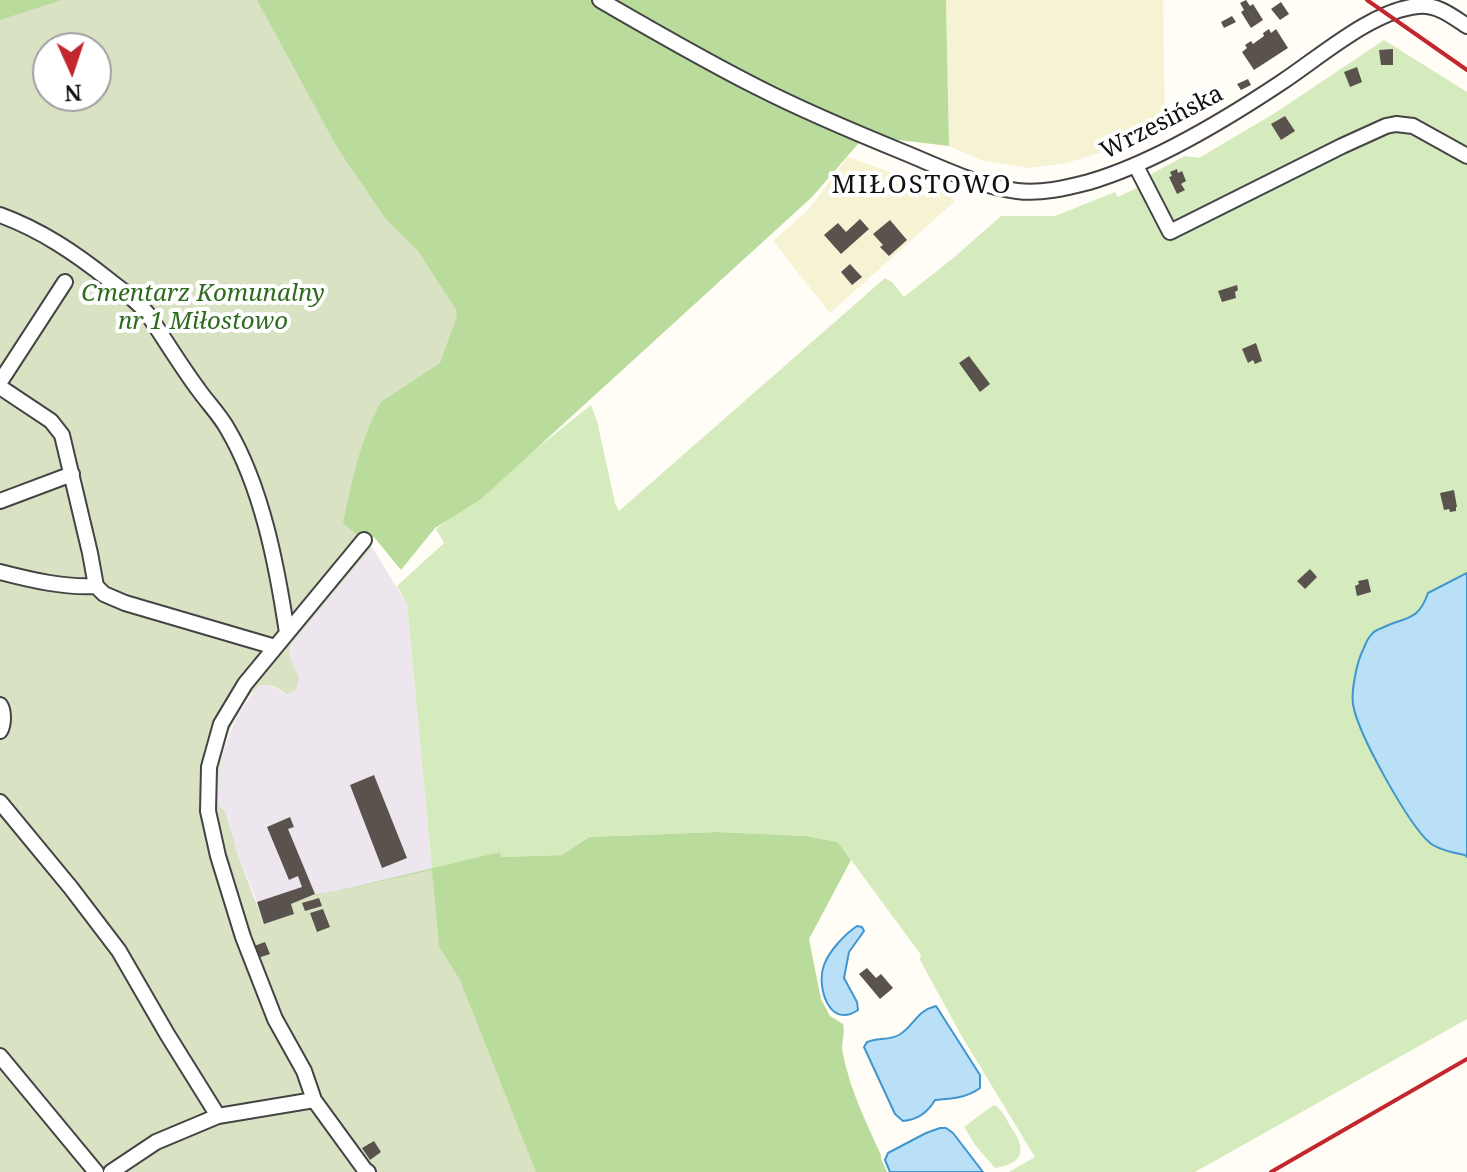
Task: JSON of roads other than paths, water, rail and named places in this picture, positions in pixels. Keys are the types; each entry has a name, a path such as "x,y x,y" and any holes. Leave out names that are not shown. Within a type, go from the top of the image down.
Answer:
{"street":[{"name":"Wrzesińska","path":"600,0 699,57 798,107 958,175 1018,191 1045,191 1089,182 1136,166 1279,84 1385,14 1427,6 1441,10 1467,26"},
{"path":"1136,166 1170,232 1386,126 1413,126 1467,156"},
{"path":"0,215 53,239 138,303 226,426 247,469 263,519 287,633"},
{"path":"65,282 0,384 51,421 62,435 96,586 104,594 125,603 275,647"},
{"path":"0,501 72,474"},
{"path":"364,540 245,684 221,724 209,767 208,811 218,856 243,937 275,1019 304,1071 314,1100 368,1172"},
{"path":"0,572 77,587 96,586"},
{"path":"0,705 3,710 0,731"},
{"path":"0,802 119,951 218,1116"},
{"path":"0,1056 96,1172"},
{"path":"111,1172 156,1142 218,1116 314,1100"}],"water":[{"path":"1467,573 1467,857 1430,843 1409,817 1373,755 1357,717 1353,698 1359,661 1371,635 1415,614 1428,593"},
{"path":"857,926 864,931 849,952 844,978 858,1010 848,1015 839,1014 827,1003 822,974 833,949"},
{"path":"936,1006 980,1075 980,1088 964,1096 935,1100 922,1115 903,1121 895,1114 864,1047 867,1042 899,1035 924,1011"},
{"path":"940,1128 953,1133 983,1172 890,1172 885,1160 888,1153"}],"railway":[{"path":"1367,0 1467,70"},
{"path":"1271,1172 1467,1059"}],"district":[{"name":"MIŁOSTOWO","path":"922,186"}],"park label":[{"name":"Cmentarz Komunalny nr 1 Miłostowo","path":"203,308"}]}
